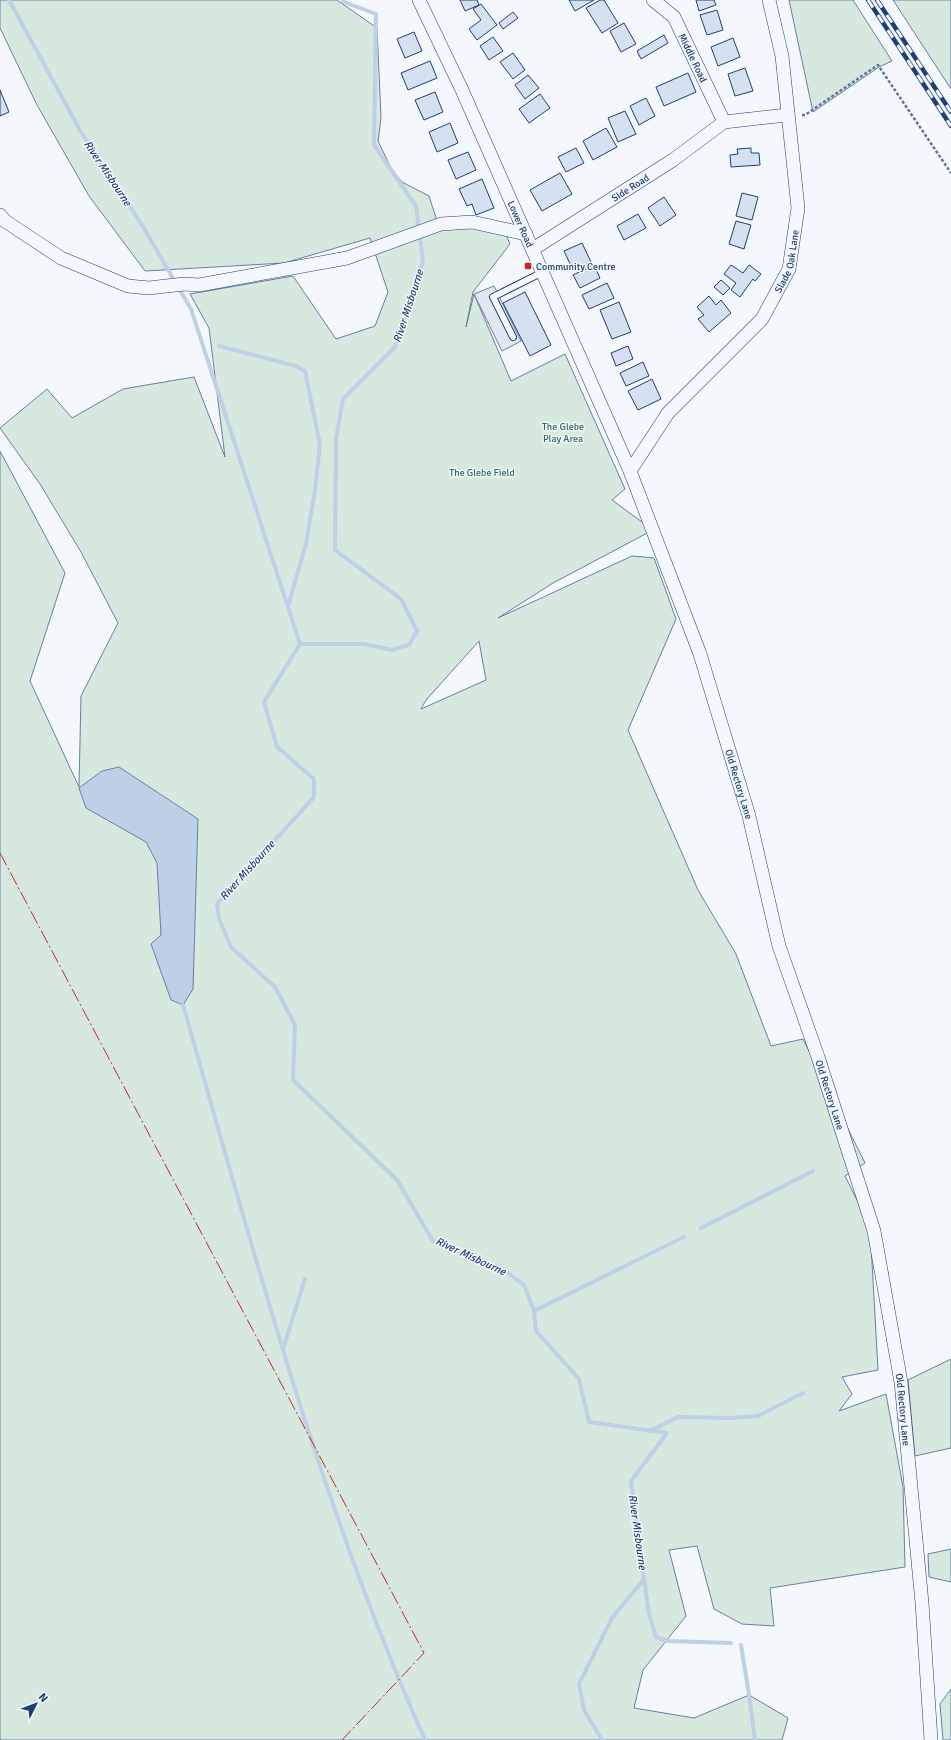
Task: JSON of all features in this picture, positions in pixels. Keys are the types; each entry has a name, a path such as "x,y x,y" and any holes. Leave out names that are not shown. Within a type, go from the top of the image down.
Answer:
{"street":[{"name":"Lower Road","path":"419,0 465,97 630,471"},
{"name":"Middle Road","path":"653,0 674,17 724,122"},
{"name":"Slade Oak Lane","path":"630,471 668,413 762,319 789,269 798,208 787,115 782,56 769,0"},
{"path":"724,122 787,115"},
{"name":"Side Road","path":"533,249 673,160 724,122"},
{"path":"0,214 5,221 61,258 128,286 149,288 184,284 199,285 347,258 441,224 472,222 526,234"},
{"name":"Old Rectory Lane","path":"630,471 700,654 749,816 780,946 818,1057 874,1231 901,1382 922,1603 931,1740"}],"lane":[{"path":"513,337 493,297 543,272"}],"path":[{"path":"787,115 805,115 878,65 951,172"}],"green space":[{"path":"0,0 337,0 377,28 381,118 378,141 391,168 402,182 429,196 438,224 504,230 510,244 473,292 466,327 474,294 511,381 565,354 625,489 612,500 653,530 553,583 498,618 632,556 654,558 676,619 628,730 698,890 736,954 771,1046 803,1039 865,1163 845,1176 870,1226 878,1370 842,1377 852,1394 839,1411 886,1394 903,1487 905,1567 770,1588 774,1626 742,1624 714,1609 697,1546 669,1550 686,1616 643,1670 634,1708 694,1718 749,1695 788,1718 782,1740 0,1740 0,451 65,573 30,681 79,787 81,696 118,623 81,552 40,484 0,428 47,389 72,418 123,389 194,377 225,457 209,328 190,294 293,276 336,339 375,326 388,292 370,238 284,263 145,271 89,196 37,105 0,28","holes":["479,641 486,680 421,709 426,700"]},
{"path":"789,0 853,0 892,61 879,67 813,112"},
{"path":"893,0 951,0 951,89"},
{"path":"951,1359 951,1448 915,1456 908,1380"},
{"path":"951,1549 951,1582 929,1577 928,1554"},
{"path":"951,1689 951,1740 943,1740 940,1704"}],"shaded area":[{"path":"494,286 521,341 502,351 474,294"}],"water":[{"path":"119,767 198,819 193,989 183,1005 171,1000 151,944 161,935 157,863 146,842 86,808 79,788 102,771"}],"building":[{"path":"460,0 477,0 479,5 465,11"},
{"path":"569,0 594,0 575,11"},
{"path":"600,0 604,0 618,23 602,33 586,8"},
{"path":"696,0 714,0 716,5 699,11"},
{"path":"481,4 497,25 477,40 469,29 481,20 473,9"},
{"path":"717,10 723,30 707,35 700,15"},
{"path":"513,12 518,18 503,29 499,23"},
{"path":"624,23 636,44 621,52 610,31"},
{"path":"414,32 422,51 405,58 397,39"},
{"path":"664,35 668,43 641,59 637,51"},
{"path":"493,37 503,51 489,60 480,46"},
{"path":"733,38 740,57 718,66 711,47"},
{"path":"513,53 525,70 513,79 500,62"},
{"path":"430,61 437,78 408,90 401,73"},
{"path":"745,68 753,91 735,96 728,74"},
{"path":"688,73 696,92 664,106 656,87"},
{"path":"528,75 539,88 525,99 515,85"},
{"path":"0,90 9,112 0,116"},
{"path":"435,92 443,112 424,120 415,100"},
{"path":"540,94 550,108 529,123 519,109"},
{"path":"646,98 655,116 639,125 630,106"},
{"path":"625,111 636,134 618,142 608,118"},
{"path":"450,123 458,143 437,152 429,132"},
{"path":"606,128 617,147 593,160 583,141"},
{"path":"576,148 584,163 566,172 558,157"},
{"path":"751,148 751,153 759,153 760,165 731,167 730,155 738,154 737,149"},
{"path":"468,152 476,170 456,179 448,160"},
{"path":"560,173 572,194 542,211 530,190"},
{"path":"482,179 494,208 476,215 472,204 467,206 459,189"},
{"path":"742,193 758,197 752,220 736,216"},
{"path":"664,197 676,215 660,226 648,208"},
{"path":"638,214 646,228 624,240 617,226"},
{"path":"736,221 751,225 744,249 729,244"},
{"path":"582,243 591,262 573,270 564,251"},
{"path":"594,265 600,278 580,288 573,275"},
{"path":"731,265 743,273 749,265 761,274 755,281 753,279 740,297 731,290 736,283 724,274"},
{"path":"721,280 730,288 723,295 714,287"},
{"path":"607,283 614,298 589,309 582,295"},
{"path":"525,292 551,345 530,356 503,303"},
{"path":"709,296 716,305 721,300 731,313 709,332 698,319 704,315 697,307"},
{"path":"619,302 631,332 612,339 600,310"},
{"path":"628,346 633,359 616,366 611,353"},
{"path":"643,362 649,376 626,386 620,373"},
{"path":"652,379 661,399 638,410 628,391"}],"waterway":[{"name":"River Misbourne","path":"9,0 81,132 142,225 191,309 300,644 264,702 277,747 314,779 314,797 217,904 219,919 231,947 275,987 295,1025 293,1080 397,1180 433,1241 503,1269 524,1285 534,1311 536,1331 579,1379 589,1422 667,1433 631,1481 644,1579 612,1618 579,1684 584,1710 602,1740"},
{"name":"River Misbourne","path":"300,644 364,644 392,650 409,645 417,631 401,599 335,550 336,439 343,399 395,347 423,261 416,206 374,145 376,14 344,2 343,0"},
{"path":"219,346 296,366 305,371 320,445 315,490 306,544 288,606"},
{"path":"183,1005 263,1284 321,1469 387,1651 425,1740"},
{"path":"701,1228 813,1171"},
{"path":"534,1311 684,1237"},
{"path":"283,1349 305,1279"},
{"path":"650,1431 678,1417 730,1418 758,1416 803,1393"},
{"path":"644,1579 649,1614 656,1637 667,1641 731,1643"},
{"path":"741,1645 755,1740"}],"railway":[{"path":"868,0 951,126"},
{"path":"877,0 951,112"}],"power":[{"path":"0,853 424,1653 342,1740"}],"place":[{"name":"Community Centre","path":"528,266"}],"park label":[{"name":"The Glebe Play Area","path":"563,432"},
{"name":"The Glebe Field","path":"482,472"}]}
